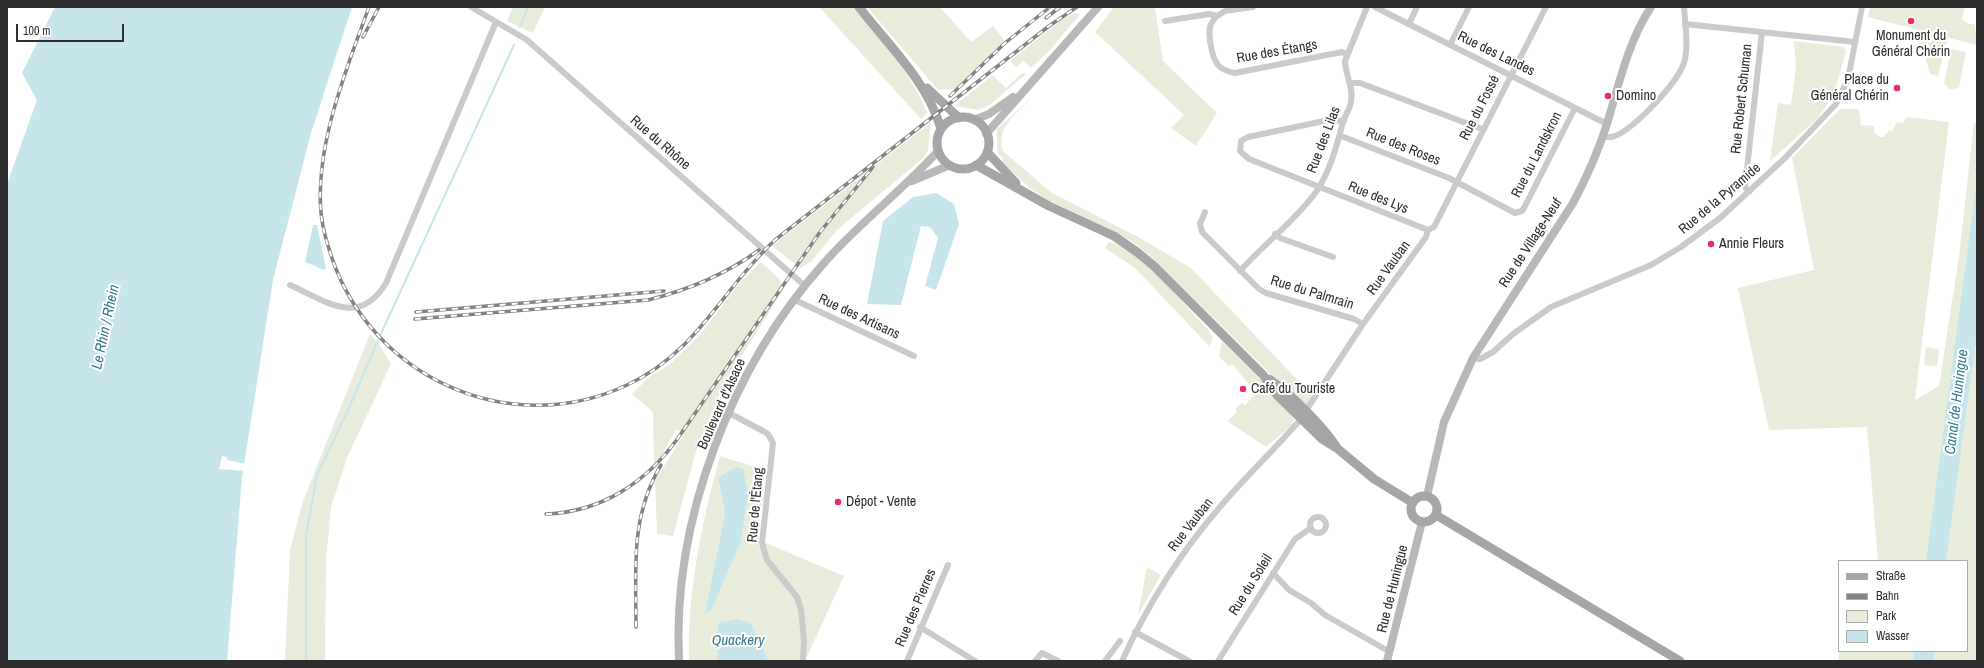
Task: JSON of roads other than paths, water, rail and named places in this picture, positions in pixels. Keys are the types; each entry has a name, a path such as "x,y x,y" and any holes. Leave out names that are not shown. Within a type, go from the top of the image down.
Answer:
{"main road":[{"path":"859,7 916,78 958,118"},
{"path":"916,78 935,110 941,129"},
{"path":"958,118 974,120 982,126 986,134 988,143 987,152 976,165 963,169 950,165 943,159 938,151 937,140 941,129 949,122 958,118"},
{"path":"987,152 1022,190"},
{"path":"976,165 1049,206 1114,236 1137,252 1154,266 1264,375 1282,388 1303,415 1329,435 1338,449 1374,479 1413,503"},
{"path":"1427,496 1435,502 1437,506 1436,515 1430,521 1418,521 1412,515 1413,503 1419,497 1427,496"},
{"path":"1436,515 1680,661"}],"street":[{"name":"Rue du Rhône","path":"471,7 527,40 805,286"},
{"path":"986,134 1031,83 1054,60 1098,7"},
{"path":"1165,21 1209,14 1217,16 1225,11 1253,7"},
{"path":"1347,54 1367,7"},
{"name":"Rue des Landes","path":"1375,7 1511,74 1607,124"},
{"path":"1409,24 1417,7"},
{"path":"1450,45 1469,7"},
{"name":"Rue du Fossé","path":"1438,220 1482,129 1546,7"},
{"name":"Rue de Village-Neuf","path":"1473,358 1573,203 1586,179 1607,124 1627,56 1637,31 1651,7"},
{"path":"1602,137 1611,137 1625,130 1666,92 1675,81 1684,62 1684,7"},
{"name":"Rue de la Pyramide","path":"1473,358 1480,359 1493,352 1513,334 1550,307 1651,265 1681,247 1720,218 1749,192 1832,110 1840,99 1848,79 1862,7"},
{"name":"Rue des Étangs","path":"1217,16 1210,26 1214,59 1218,65 1230,72 1235,73 1342,52 1347,54"},
{"path":"290,285 336,306 349,309 366,305 381,292 496,22"},
{"name":"Rue Robert Schuman","path":"1685,24 1855,42"},
{"name":"Rue Robert Schuman","path":"1749,192 1745,187 1762,32"},
{"name":"Rue des Lilas","path":"1240,271 1275,234 1297,214 1319,187 1341,136 1344,121 1351,102 1351,83 1345,69 1347,54"},
{"path":"974,120 989,114 1031,83"},
{"path":"1351,83 1360,83 1482,129"},
{"name":"Rue du Landskron","path":"1456,182 1506,210 1515,213 1522,211 1575,108"},
{"name":"Rue des Lys","path":"1344,121 1329,120 1248,137 1241,141 1239,146 1240,151 1249,159 1428,230"},
{"name":"Rue des Roses","path":"1341,136 1456,182"},
{"name":"Boulevard d'Alsace","path":"679,661 680,606 688,547 703,485 729,413 743,382 761,350 805,286 845,239 904,185 938,151"},
{"name":"Boulevard d'Alsace","path":"904,185 950,165"},
{"name":"Rue du Palmrain","path":"1205,212 1200,224 1202,232 1240,271 1266,293 1354,319 1363,324"},
{"name":"Rue Vauban","path":"1122,661 1135,632 1182,556 1219,508 1303,415 1363,324 1426,238 1428,230 1434,227 1438,220"},
{"path":"1275,234 1280,238 1333,257"},
{"name":"Rue des Artisans","path":"795,300 914,356"},
{"path":"1427,496 1444,422 1473,358"},
{"name":"Rue de l'Étang","path":"729,413 764,431 768,434 773,443 762,543 767,560 797,597 801,609 804,641 803,661"},
{"name":"Rue de Huningue","path":"1387,661 1422,522"},
{"name":"Rue du Soleil","path":"1218,661 1295,539 1311,528"},
{"name":"Rue des Pierres","path":"907,661 920,627 948,565"},
{"path":"1273,572 1289,590 1311,603 1325,615 1390,652"},
{"path":"920,627 975,661"},
{"path":"1135,632 1188,661"},
{"path":"1105,661 1120,641"},
{"path":"1035,661 1042,654 1058,661"}],"water":[{"name":"Le Rhin / Rhein","path":"55,7 352,7 311,133 273,280 242,478 227,661 7,661 7,184 37,100 22,73"},
{"name":"Canal de Huningue","path":"1977,180 1977,332 1946,560 1926,560"},
{"path":"936,193 954,204 959,224 936,290 925,286 938,238 930,227 921,226 901,305 867,304 883,221 913,197"},
{"path":"313,225 317,225 326,268 324,270 305,262"},
{"name":"Quackery","path":"735,467 743,469 748,494 741,541 711,611 705,613 725,513 718,478"},
{"name":"Quackery","path":"738,619 751,623 769,661 717,661 718,623"},
{"path":"1914,652 1934,652 1933,661 1913,661"}],"waterway":[{"path":"520,27 528,7"},
{"path":"306,661 306,535 317,475 514,45"}],"railway":[{"path":"369,7 334,108 327,135 323,161 320,187 321,213 323,227 336,269 357,309 385,343 419,370 457,390 498,402 541,405 584,400 627,385 652,371 691,338 756,259 775,240 1049,26 1077,7"},
{"path":"363,37 379,7"},
{"path":"950,96 1005,43 1050,7"},
{"path":"1046,18 1060,7"},
{"path":"546,514 585,508 603,501 621,492 652,469 678,438 820,232 873,167"},
{"path":"415,319 648,300 706,281 733,267 759,250"},
{"path":"416,312 664,291"},
{"path":"636,627 636,564 639,524 651,485 661,465"}],"place":[{"name":"Monument du Général Chérin","path":"1911,21"},
{"name":"Place du Général Chérin","path":"1897,88"},
{"name":"Domino","path":"1608,96"},
{"name":"Annie Fleurs","path":"1711,244"},
{"name":"Café du Touriste","path":"1243,389"},
{"name":"Dépot - Vente","path":"838,502"}]}
